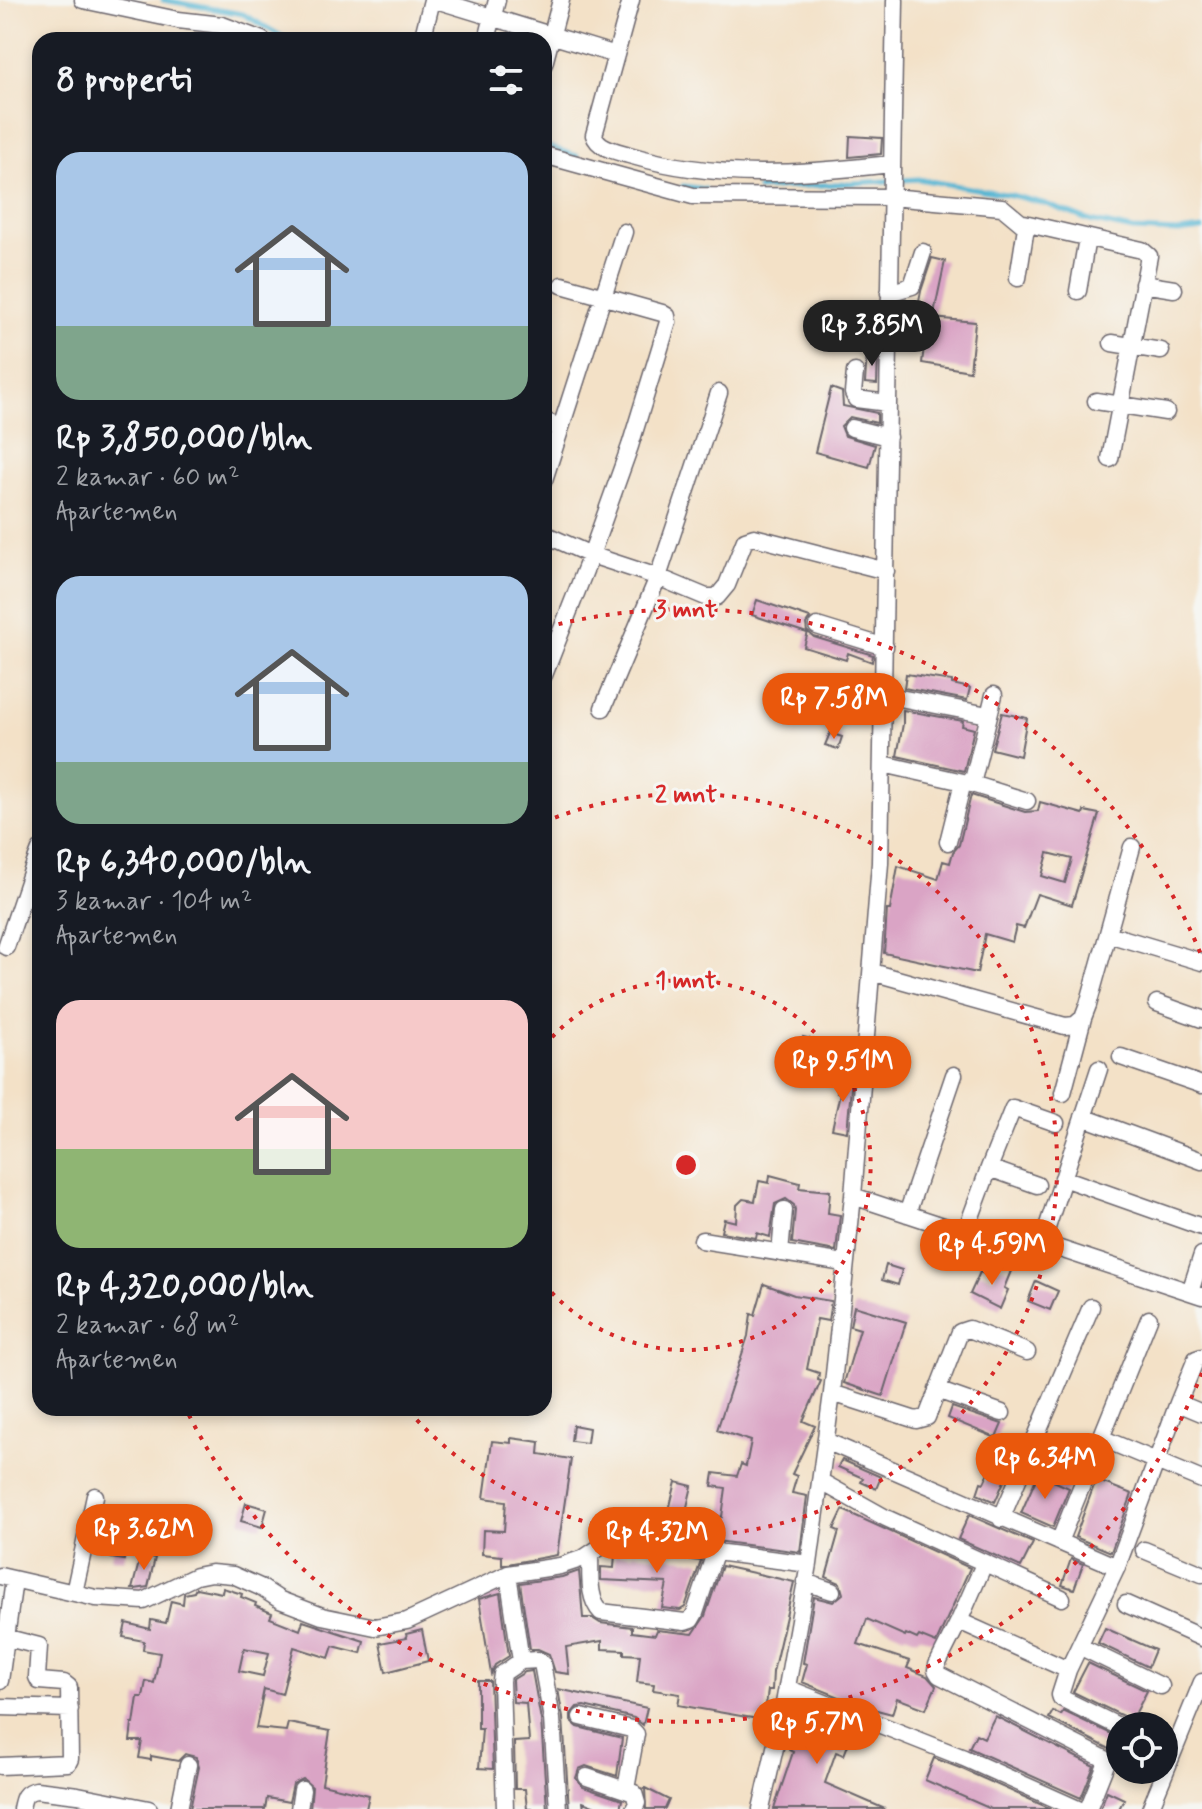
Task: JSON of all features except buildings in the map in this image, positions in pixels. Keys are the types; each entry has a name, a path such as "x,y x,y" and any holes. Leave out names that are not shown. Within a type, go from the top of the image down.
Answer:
{"street":[{"path":"83,0 178,20 222,25 241,32"},
{"path":"424,32 434,0 541,32"},
{"path":"489,32 497,0"},
{"path":"552,32 561,0"},
{"path":"631,0 594,135 600,144 669,165 734,172 801,174 891,167"},
{"path":"761,1809 809,1564 826,1441 853,1196 872,972 883,764 895,6"},
{"path":"552,35 616,55"},
{"path":"552,157 693,196 891,193 1002,207 1024,223 1146,252 1149,256 1110,459"},
{"path":"1018,278 1027,231 1024,223"},
{"path":"552,455 624,232"},
{"path":"1078,291 1087,238"},
{"path":"889,293 912,286 923,252"},
{"path":"1143,284 1174,289"},
{"path":"552,655 630,446 668,322 667,316 662,313 562,285"},
{"path":"1112,343 1161,351"},
{"path":"855,372 853,393 856,399 888,403"},
{"path":"603,708 658,577 719,393"},
{"path":"1096,401 1166,412"},
{"path":"552,424 561,427"},
{"path":"852,428 888,437"},
{"path":"552,538 706,597 717,597 727,585 745,540 754,537 886,571"},
{"path":"817,626 885,647"},
{"path":"884,695 988,715"},
{"path":"948,842 994,695"},
{"path":"883,764 967,783 1027,801"},
{"path":"1063,1093 1132,847"},
{"path":"6,947 32,885"},
{"path":"1108,934 1202,962"},
{"path":"872,972 1065,1026 1075,1025 1083,1018"},
{"path":"1157,1003 1202,1019"},
{"path":"1121,1057 1202,1085"},
{"path":"853,1196 1022,1255 1034,1252 1042,1243 1099,1069"},
{"path":"907,1214 954,1075"},
{"path":"965,1233 1013,1108 1056,1123"},
{"path":"1083,1117 1202,1161"},
{"path":"989,1168 1037,1185"},
{"path":"1063,1178 1202,1227"},
{"path":"780,1253 784,1210"},
{"path":"702,1240 844,1263"},
{"path":"1042,1243 1196,1294 1202,1255"},
{"path":"1001,1519 1091,1307"},
{"path":"1059,1542 1149,1319"},
{"path":"832,1393 916,1420 927,1417 960,1332 964,1329 1027,1352"},
{"path":"1106,1720 1061,1698 1061,1688 1117,1567 1196,1359 1202,1357"},
{"path":"937,1390 1002,1413"},
{"path":"1178,1403 1202,1413"},
{"path":"1101,1438 1202,1480"},
{"path":"826,1441 1117,1567"},
{"path":"820,1481 886,1518 1062,1598"},
{"path":"74,1593 95,1496"},
{"path":"0,1681 7,1578 116,1601 144,1601 196,1576 211,1573 233,1575 280,1600 322,1616 375,1627 407,1621 508,1574 560,1566 622,1540 809,1564"},
{"path":"590,1554 592,1597 601,1612 685,1622 691,1620 695,1613 716,1550"},
{"path":"1144,1550 1202,1574"},
{"path":"984,1564 936,1670 939,1675 1105,1759 1106,1764 1088,1809"},
{"path":"508,1574 521,1661"},
{"path":"805,1582 832,1591"},
{"path":"1126,1604 1202,1638"},
{"path":"959,1621 1068,1670"},
{"path":"0,1766 68,1763 70,1759 69,1687 64,1683 39,1681 39,1646 3,1636"},
{"path":"1081,1647 1161,1686"},
{"path":"505,1809 502,1674 521,1661 538,1660 542,1663 552,1719 558,1809"},
{"path":"1150,1809 1202,1682"},
{"path":"787,1688 964,1758 1078,1809"},
{"path":"0,1707 70,1709"},
{"path":"581,1717 631,1729 636,1734 626,1789"},
{"path":"179,1809 188,1765"},
{"path":"587,1777 634,1793 637,1798 634,1809"},
{"path":"299,1809 302,1790"},
{"path":"21,1809 23,1796 29,1791 76,1802 149,1809"}],"waterway":[{"path":"163,0 243,14 274,32"},
{"path":"552,148 577,156"},
{"path":"758,189 918,179 1011,195 1090,221 1133,230 1179,232 1202,229"},
{"path":"683,186 705,189"}]}
